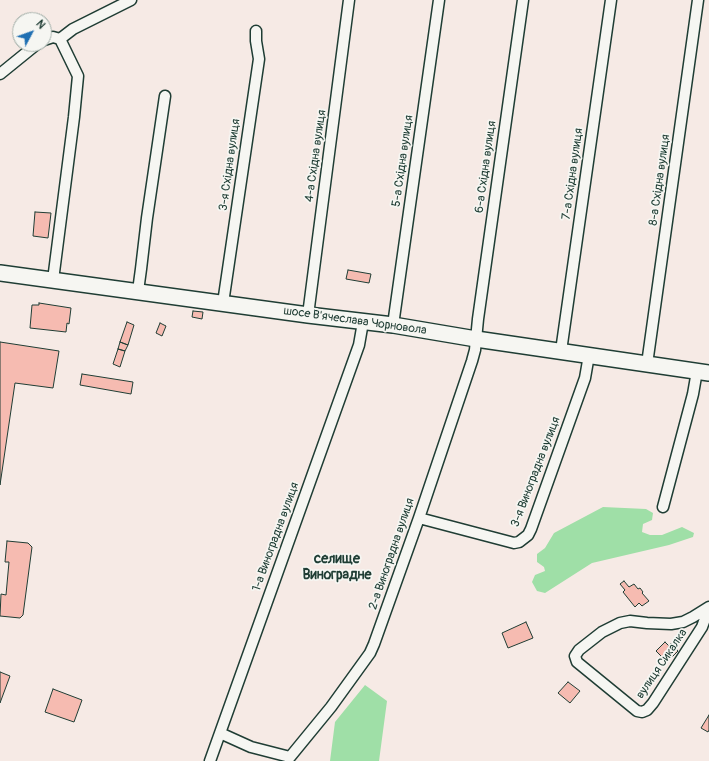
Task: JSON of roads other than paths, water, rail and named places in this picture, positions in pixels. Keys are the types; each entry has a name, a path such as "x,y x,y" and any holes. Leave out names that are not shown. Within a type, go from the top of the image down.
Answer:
{"main road":[{"name":"шосе В'ячеслава Чорновола","path":"0,273 308,315 393,325 476,339 703,372"}],"street":[{"path":"60,39 73,29 131,0"},
{"name":"4-а Східна вулиця","path":"308,315 349,0"},
{"name":"5-а Східна вулиця","path":"393,325 439,0"},
{"name":"6-а Східна вулиця","path":"476,339 523,0"},
{"name":"7-а Східна вулиця","path":"561,351 611,0"},
{"name":"8-а Східна вулиця","path":"647,364 698,0"},
{"name":"3-я Східна вулиця","path":"223,303 259,59 256,31"},
{"path":"52,37 60,39 78,76 53,280"},
{"path":"0,74 27,52"},
{"path":"138,291 165,96"},
{"name":"1-а Виноградна вулиця","path":"210,761 359,345 363,322"},
{"name":"2-а Виноградна вулиця","path":"220,733 251,747 290,757 331,707 370,653 419,518 472,360 476,339"},
{"name":"3-я Виноградна вулиця","path":"419,518 514,543 519,542 528,535 585,378 589,355"},
{"path":"663,507 693,394 703,372"},
{"name":"вулиця Сикалка","path":"707,608 702,628 647,710 642,712 637,711 576,662 575,656 579,650 602,632 620,622 630,621 671,624 683,622 707,608"}],"district":[{"name":"селище Виноградне","path":"337,568"}]}
